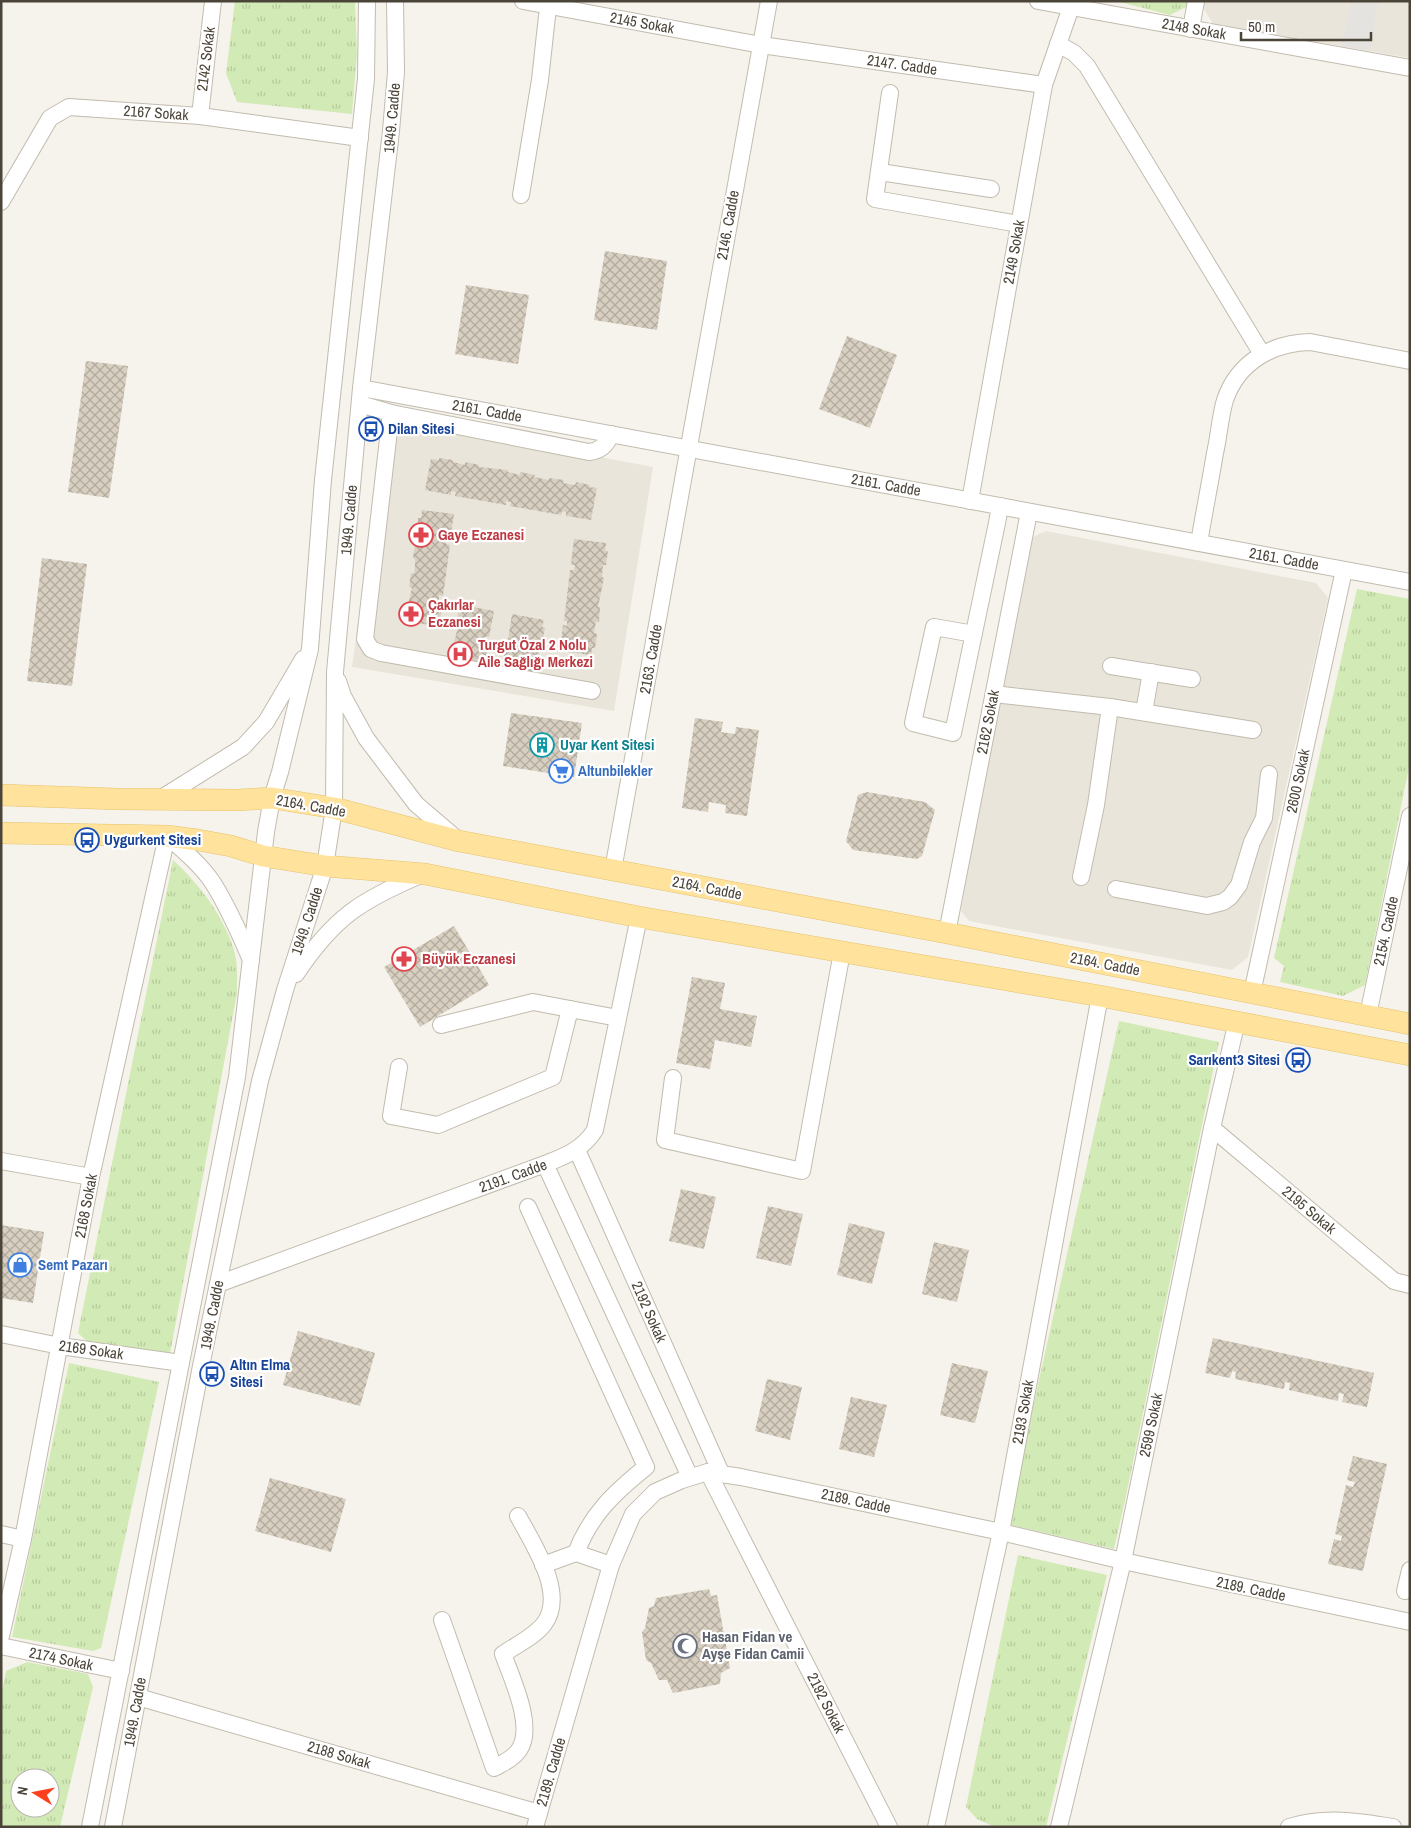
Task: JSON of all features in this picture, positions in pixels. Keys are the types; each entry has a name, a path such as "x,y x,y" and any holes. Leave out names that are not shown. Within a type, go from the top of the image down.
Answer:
{"main road":[{"name":"2164. Cadde","path":"1,795 237,800 272,798 334,808 459,841 947,933 1410,1024"},
{"path":"1,833 167,836 231,846 263,856 324,866 425,874 639,917 1100,996 1410,1055"}],"street":[{"name":"2142 Sokak","path":"200,116 213,1"},
{"name":"1949. Cadde","path":"90,1827 237,1077 263,856 272,798 310,649 323,480 366,79 367,1"},
{"name":"1949. Cadde","path":"113,1827 218,1284 260,1081 285,990 324,866 334,808 335,672 361,396 392,131 396,72 395,1"},
{"name":"2145 Sokak","path":"523,1 761,45"},
{"name":"2146. Cadde","path":"688,448 769,1"},
{"name":"2148 Sokak","path":"1038,1 1081,6 1191,29 1410,68"},
{"path":"1191,29 1196,1"},
{"path":"521,195 550,6"},
{"name":"2149 Sokak","path":"970,501 1044,86 1058,44 1081,6"},
{"path":"1058,44 1074,53 1087,66 1262,354"},
{"name":"2147. Cadde","path":"761,45 1044,86"},
{"path":"890,93 875,199 1019,224"},
{"name":"2167 Sokak","path":"1,202 50,118 69,107 200,116 360,138"},
{"path":"880,172 990,189"},
{"path":"1199,543 1225,402 1235,379 1252,361 1262,354 1285,344 1310,342 1410,361"},
{"path":"361,396 391,413 588,452 595,451 605,445 611,434"},
{"name":"2161. Cadde","path":"361,396 611,434 1410,582"},
{"path":"391,413 365,639 371,649 381,653 592,691"},
{"name":"2163. Cadde","path":"613,870 688,448"},
{"path":"974,634 934,627 913,723 953,732 974,634 1000,506"},
{"name":"2162 Sokak","path":"947,933 1029,512"},
{"name":"2600 Sokak","path":"1252,993 1344,570"},
{"path":"338,637 365,639"},
{"path":"160,799 243,747 266,722 279,697 310,649"},
{"path":"1111,666 1192,679"},
{"path":"335,672 343,696 366,738 416,804 459,841"},
{"path":"1144,712 1151,672"},
{"path":"994,694 1110,707 1253,730"},
{"path":"1081,878 1096,804 1110,707"},
{"path":"1116,888 1207,906 1223,902 1230,897 1239,885 1252,842 1264,818 1269,774"},
{"name":"2154. Cadde","path":"1368,1016 1406,851 1410,816"},
{"path":"1264,818 1289,823"},
{"path":"167,836 184,851 212,882 240,933 252,962"},
{"name":"2168 Sokak","path":"1,1636 23,1539 91,1177 167,836"},
{"path":"285,990 324,935 347,914 367,900 425,874"},
{"name":"2191. Cadde","path":"218,1284 545,1164 577,1150 588,1141 596,1130 639,917"},
{"path":"673,1078 665,1140 802,1171 842,952"},
{"name":"2193 Sokak","path":"940,1826 1001,1532 1100,996"},
{"path":"442,1025 533,1002 618,1018"},
{"path":"399,1067 391,1116 438,1125 553,1077 570,1009"},
{"name":"2599 Sokak","path":"1059,1827 1123,1561 1212,1128 1236,1021"},
{"name":"2195 Sokak","path":"1212,1128 1394,1282 1410,1285"},
{"name":"2192 Sokak","path":"577,1150 715,1473 889,1827"},
{"path":"1,1161 91,1177"},
{"path":"545,1164 690,1478"},
{"path":"528,1207 646,1467 616,1492 596,1514 576,1553"},
{"name":"2169 Sokak","path":"1,1334 60,1346 181,1363"},
{"name":"2189. Cadde","path":"537,1820 611,1565 633,1514 655,1492 690,1478 715,1473 1001,1532 1123,1561 1410,1622"},
{"path":"442,1620 494,1768 513,1757 519,1750 526,1735 524,1718 503,1654 537,1631 549,1615 552,1596 543,1565 518,1516"},
{"path":"1,1534 23,1539"},
{"path":"543,1565 576,1553 611,1565"},
{"path":"1405,1591 1410,1570"},
{"name":"2174 Sokak","path":"1,1646 121,1671"},
{"name":"2188 Sokak","path":"138,1697 537,1820"},
{"path":"1288,1827 1343,1820 1393,1827"}],"shaded area":[{"path":"1202,1 1410,1 1410,58 1213,24 1201,4"},
{"path":"1351,1 1378,1 1370,51 1342,46"},
{"path":"387,417 653,467 614,711 352,667"},
{"path":"1046,531 1316,583 1328,598 1248,957 1232,970 969,921 961,911 979,803 1033,537"}],"green space":[{"path":"235,1 355,1 357,54 352,114 237,102 226,73"},
{"path":"1116,1 1191,1 1190,5 1170,15"},
{"path":"1357,589 1410,599 1410,762 1365,985 1343,996 1280,982 1284,966 1274,958"},
{"path":"173,860 210,901 224,925 235,955 237,993 169,1359 91,1345 78,1333"},
{"path":"1119,1021 1219,1042 1114,1549 1011,1525 1008,1519"},
{"path":"69,1363 159,1382 101,1648 93,1651 12,1637"},
{"path":"1018,1555 1107,1575 1046,1827 995,1827 977,1819 966,1807"},
{"path":"27,1662 88,1674 93,1687 60,1827 1,1827 1,1697 6,1671"}],"building":[{"path":"605,251 667,261 657,330 594,320"},
{"path":"466,285 529,295 518,364 455,354"},
{"path":"847,336 897,355 870,428 819,409"},
{"path":"86,361 128,366 109,498 68,492"},
{"path":"439,458 453,460 453,462 465,465 465,462 479,465 479,467 508,470 508,472 520,475 520,472 549,480 549,478 564,480 563,483 575,485 576,482 590,485 589,487 597,488 591,520 566,516 566,512 562,511 561,515 510,506 511,502 506,501 506,505 455,496 456,492 451,491 451,495 425,490 431,459 439,460"},
{"path":"422,510 454,514 450,540 447,540 446,544 450,545 443,596 439,595 439,600 443,601 439,626 407,622 408,614 406,614 412,588 409,587 411,573 414,574 415,566 415,559 413,558 415,544 417,544 418,518 421,518"},
{"path":"574,539 606,543 605,551 608,551 606,565 603,565 602,577 604,578 598,607 600,607 599,622 596,621 594,633 597,634 595,648 592,648 591,655 560,651 563,625 567,626 567,621 564,621 570,570 574,570 575,565 571,565"},
{"path":"42,558 87,564 72,686 27,681"},
{"path":"462,605 494,611 489,637 486,636 485,641 489,641 484,667 452,661 454,653 451,653 458,627 456,627 458,613 461,613"},
{"path":"512,614 544,620 542,627 545,628 542,642 540,641 537,668 535,668 534,675 502,670 506,644 510,645 511,640 508,640"},
{"name":"Uyar Kent Sitesi","path":"511,713 582,723 574,777 503,766"},
{"path":"695,718 723,722 721,732 735,734 736,727 759,730 747,816 725,813 726,805 709,802 708,812 682,808"},
{"path":"867,792 925,802 935,810 922,856 917,859 853,850 846,841 858,795"},
{"path":"454,926 489,985 420,1027 384,967"},
{"path":"692,977 725,983 720,1009 757,1016 751,1047 715,1040 710,1069 676,1063"},
{"path":"681,1189 716,1197 704,1249 669,1241"},
{"path":"768,1206 803,1214 791,1266 756,1258"},
{"path":"849,1223 885,1232 872,1284 837,1275"},
{"name":"Semt Pazarı","path":"1,1225 44,1232 33,1303 1,1298"},
{"path":"934,1242 969,1250 957,1302 922,1294"},
{"path":"298,1331 375,1353 360,1406 283,1385"},
{"path":"1213,1338 1374,1373 1367,1407 1342,1402 1344,1394 1339,1393 1338,1401 1289,1390 1290,1383 1285,1382 1284,1389 1235,1379 1236,1372 1232,1371 1230,1378 1205,1373"},
{"path":"952,1363 988,1371 975,1423 940,1415"},
{"path":"767,1379 802,1387 790,1440 755,1431"},
{"path":"851,1397 887,1405 874,1457 839,1449"},
{"path":"1353,1456 1387,1464 1363,1571 1328,1564 1334,1539 1341,1541 1342,1536 1335,1534 1346,1485 1353,1487 1355,1482 1347,1480"},
{"path":"270,1478 346,1499 331,1552 255,1531"},
{"name":"Hasan Fidan ve Ayşe Fidan Camii","path":"709,1589 711,1596 717,1595 730,1668 721,1673 720,1684 673,1693 667,1680 659,1680 651,1663 646,1660 642,1632 645,1628 649,1608 654,1606 656,1598"}],"place":[{"name":"Dilan Sitesi","path":"371,429"},
{"name":"Gaye Eczanesi","path":"421,535"},
{"name":"Çakırlar Eczanesi","path":"411,614"},
{"name":"Turgut Özal 2 Nolu Aile Sağlığı Merkezi","path":"460,654"},
{"name":"Uyar Kent Sitesi","path":"542,745"},
{"name":"Altunbilekler","path":"561,771"},
{"name":"Uygurkent Sitesi","path":"87,840"},
{"name":"Büyük Eczanesi","path":"404,959"},
{"name":"Sarıkent3 Sitesi","path":"1298,1060"},
{"name":"Semt Pazarı","path":"20,1265"},
{"name":"Altın Elma Sitesi","path":"212,1374"},
{"name":"Hasan Fidan ve Ayşe Fidan Camii","path":"685,1646"}]}
